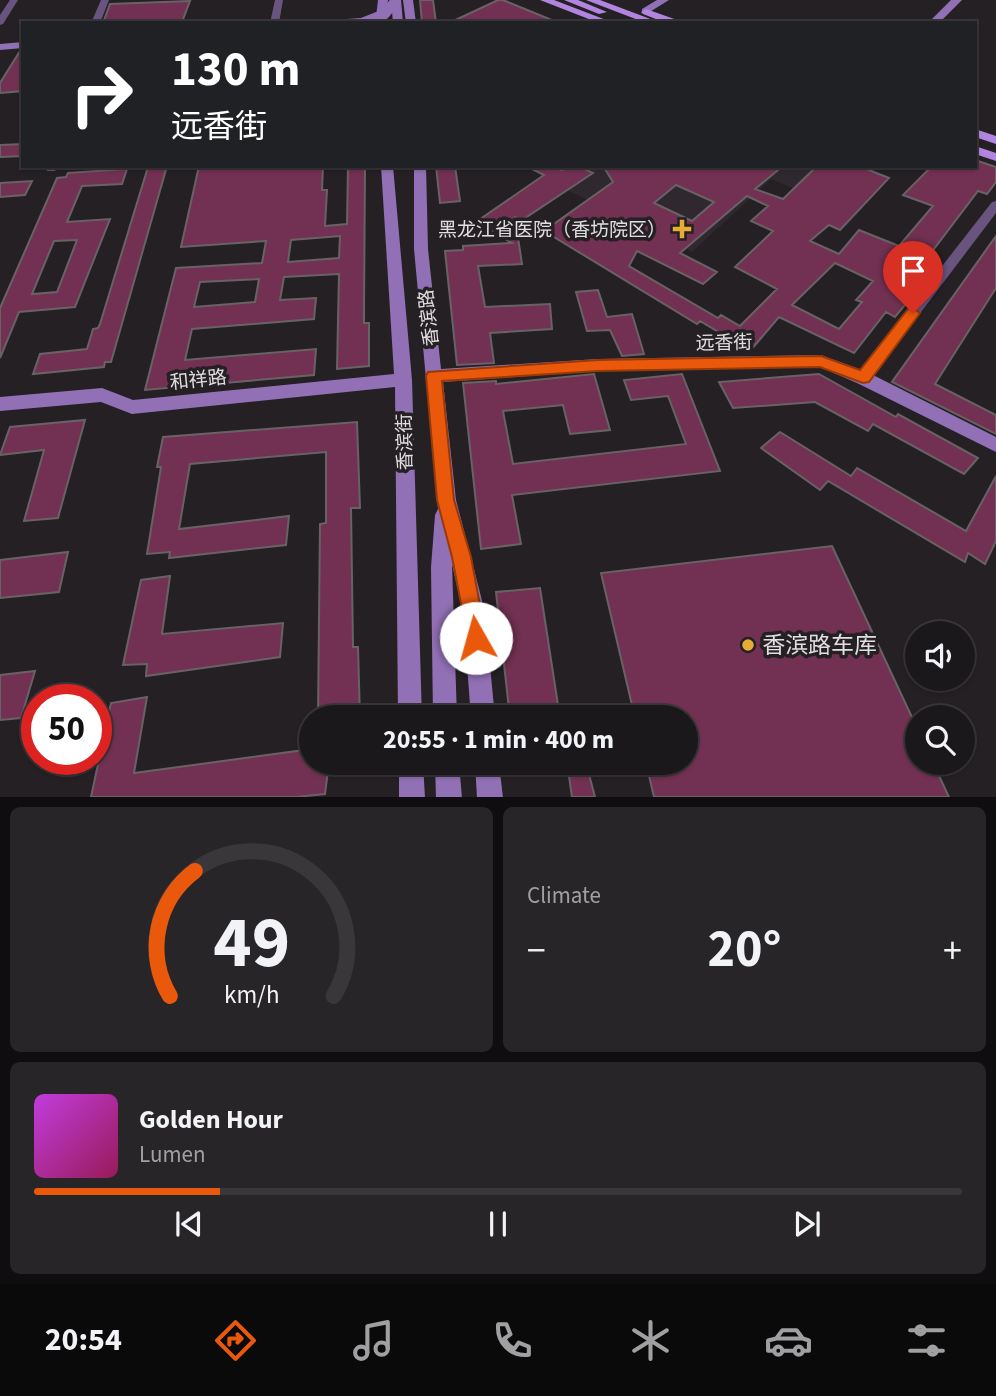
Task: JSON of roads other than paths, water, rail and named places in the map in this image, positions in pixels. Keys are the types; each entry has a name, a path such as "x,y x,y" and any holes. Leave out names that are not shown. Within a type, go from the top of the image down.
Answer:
{"main road":[{"path":"381,21 383,0"},
{"path":"367,21 385,14 396,0"},
{"path":"396,0 398,21"},
{"path":"408,0 411,21"},
{"path":"545,0 612,19 648,21"},
{"path":"569,0 612,19"},
{"path":"591,0 630,20"},
{"path":"614,0 664,21"},
{"path":"645,11 664,0"},
{"path":"935,21 957,0"},
{"path":"0,46 21,45"},
{"path":"977,125 996,131"},
{"path":"977,134 996,140"},
{"path":"977,139 996,146"},
{"path":"977,151 996,157"},
{"name":"香滨街","path":"387,168 403,380 410,705"},
{"path":"410,168 421,249"},
{"name":"香滨路","path":"420,168 421,249 446,500 474,611 482,705"},
{"name":"远香街","path":"433,376 598,366 821,361 863,378 996,445"},
{"name":"和祥路","path":"0,404 102,395 132,407 403,380"},
{"path":"445,705 441,567 446,500"},
{"path":"411,775 412,797"},
{"path":"448,775 449,797"},
{"path":"488,775 489,797"}],"street":[{"path":"0,22 14,0"},
{"path":"95,21 104,0"},
{"path":"274,21 279,0"},
{"path":"863,378 996,205"}],"place":[{"name":"黑龙江省医院（香坊院区）","path":"682,229"},
{"name":"香滨路车库","path":"748,645"}]}
